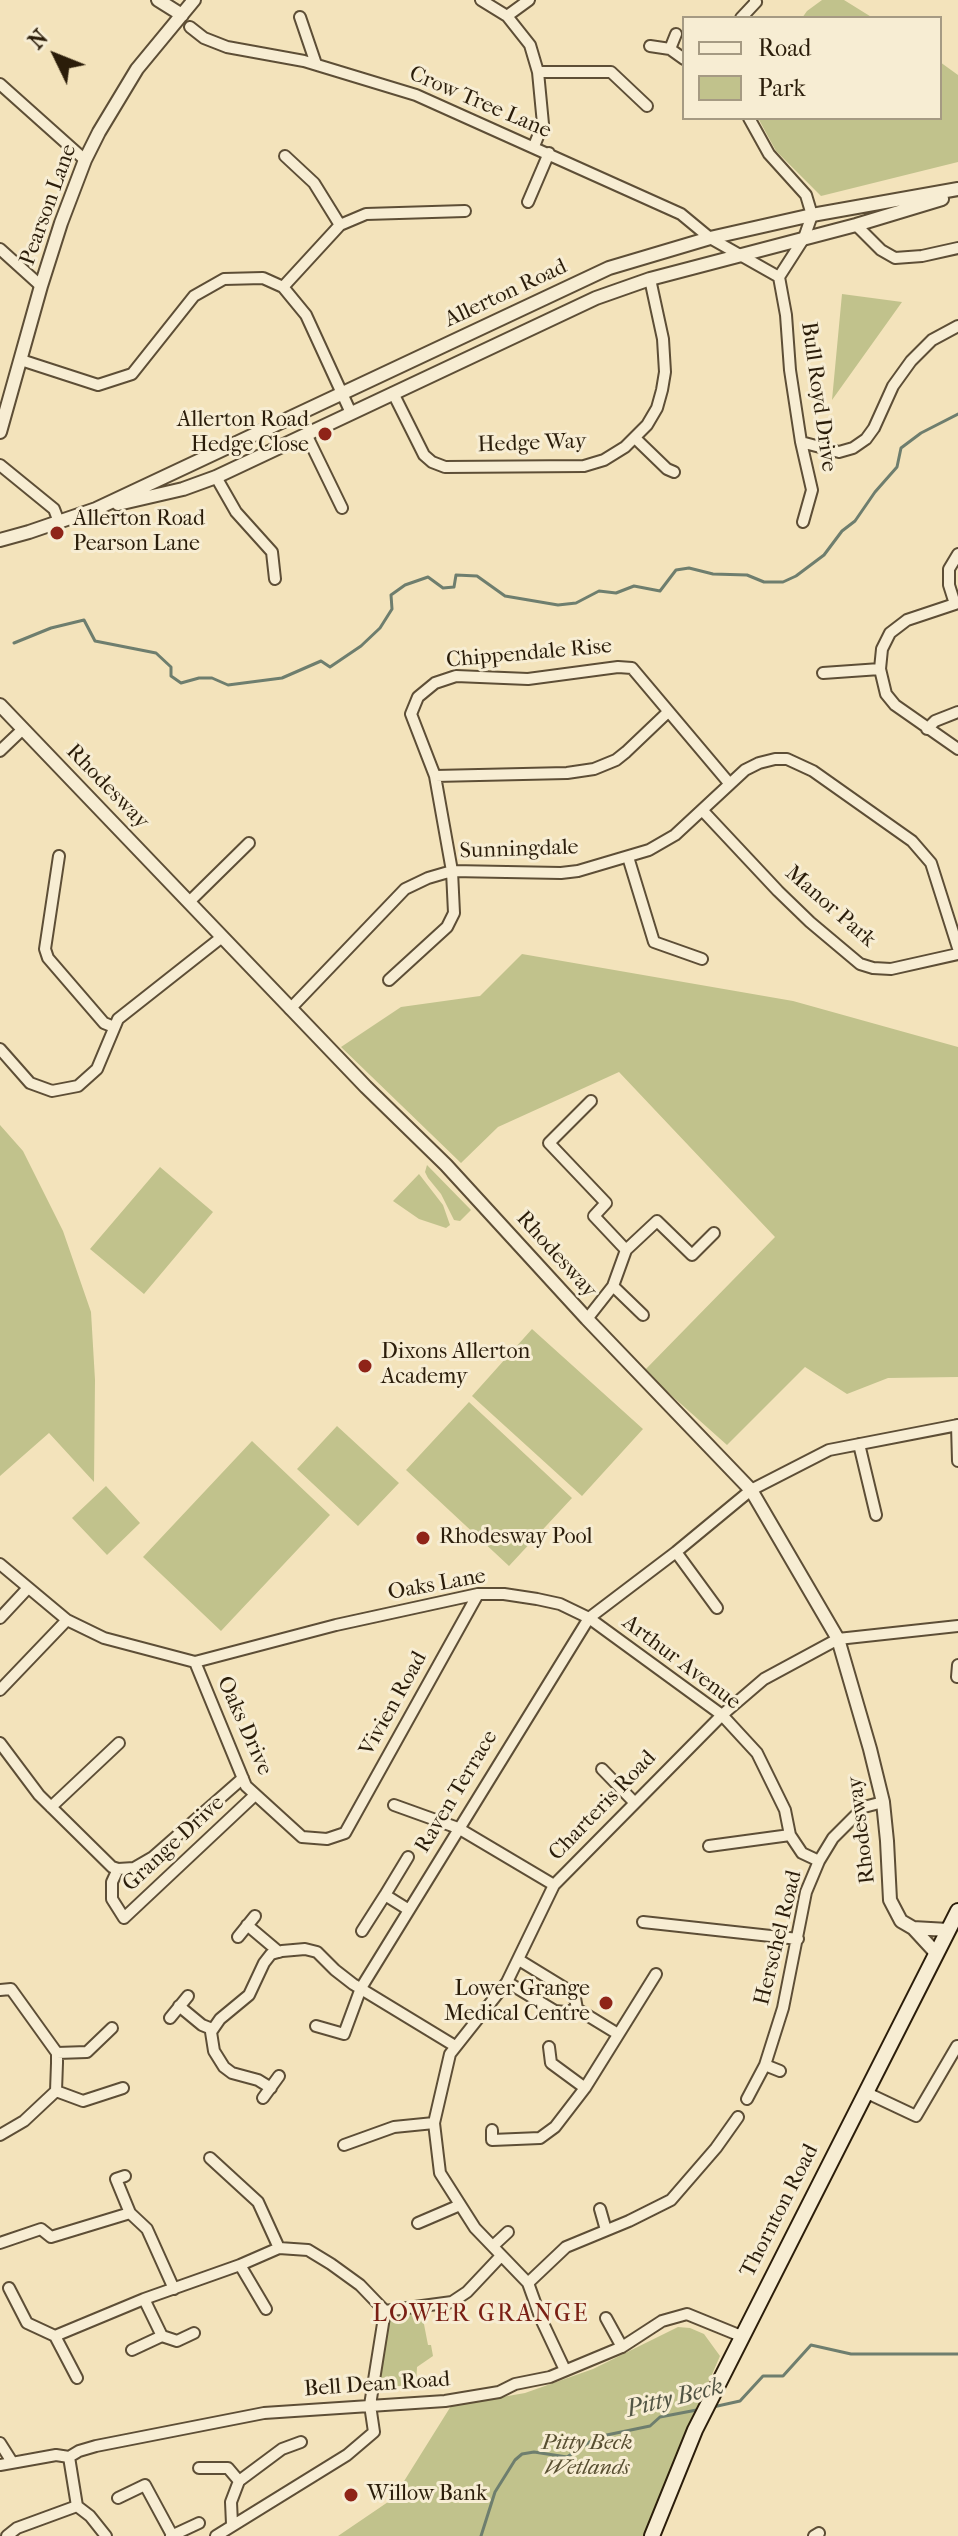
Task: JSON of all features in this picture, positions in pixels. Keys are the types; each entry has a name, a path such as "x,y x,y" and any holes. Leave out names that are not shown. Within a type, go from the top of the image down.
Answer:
{"main road":[{"name":"Thornton Road","path":"652,2536 712,2395 958,1911"}],"street":[{"path":"158,0 182,15"},
{"name":"Pearson Lane","path":"0,432 2,415 41,286 85,160 137,69 194,0"},
{"path":"481,0 507,16 530,45 538,72 543,124 534,146"},
{"path":"507,16 529,0"},
{"path":"743,16 758,1"},
{"path":"300,17 316,64"},
{"name":"Crow Tree Lane","path":"190,27 204,38 227,47 316,64 416,95 681,214 710,238 738,255"},
{"path":"670,49 676,34"},
{"path":"650,46 670,49 682,58"},
{"path":"538,72 611,72 647,106"},
{"path":"0,84 85,160"},
{"path":"738,255 779,277 804,238 812,215 806,195 769,154 750,120"},
{"path":"528,202 549,153"},
{"path":"285,156 314,183 340,225"},
{"name":"Allerton Road","path":"0,540 96,509 609,268 710,238 812,215 958,192"},
{"name":"Allerton Road","path":"96,509 183,489 216,477 596,298 650,279 856,225 958,192"},
{"path":"283,287 340,225 366,214 465,211"},
{"path":"856,225 881,250 895,258 958,248"},
{"path":"0,249 41,286"},
{"name":"Bull Royd Drive","path":"779,277 801,442 812,490 803,522"},
{"path":"21,360 98,385 132,374 194,296 224,279 263,278 283,287 306,315 351,413"},
{"name":"Hedge Way","path":"393,393 424,455 445,467 584,466 604,460 635,438 657,408 665,372 663,339 650,279"},
{"path":"801,442 839,452 853,448 866,439 893,386 911,361 932,340 958,326"},
{"path":"306,434 342,508"},
{"path":"635,438 674,472"},
{"path":"0,465 54,509 59,522"},
{"path":"216,477 236,512 272,552 275,579"},
{"path":"958,554 949,569 949,585 956,603 907,620 890,633 882,649 880,669 886,694 895,705 958,749"},
{"name":"Chippendale Rise","path":"389,980 447,927 454,913 452,871 435,776 411,714 425,689 445,678 456,676 528,679 618,667 632,668 729,783"},
{"path":"823,673 880,669"},
{"name":"Rhodesway","path":"0,705 290,1009 455,1175 587,1319 751,1490 838,1639 883,1802 890,1900 901,1921 913,1928 936,1953"},
{"path":"435,776 567,773 594,769 616,760 668,712"},
{"path":"927,729 935,721 958,712"},
{"path":"0,751 23,729"},
{"name":"Sunningdale","path":"290,1009 405,889 452,871 561,873 628,857 664,843 745,770 759,763 787,759 813,771 912,841 931,863 958,951"},
{"name":"Manor Park","path":"703,811 778,891 860,964 891,969 958,951"},
{"path":"189,902 249,843"},
{"path":"59,856 45,949 48,958 104,1023 114,1027"},
{"path":"628,857 654,942 702,959"},
{"path":"0,1049 30,1083 52,1091 78,1086 97,1069 118,1019 222,937"},
{"path":"591,1101 549,1143 606,1203 594,1216 626,1250"},
{"path":"587,1319 613,1286 626,1250 657,1221 692,1255 714,1233"},
{"path":"613,1286 643,1315"},
{"path":"589,1618 751,1490 829,1450 958,1425 958,1461"},
{"path":"859,1444 876,1515"},
{"path":"676,1552 717,1608"},
{"name":"Oaks Lane","path":"0,1564 67,1620 104,1638 195,1662 336,1625 478,1594 537,1599 560,1604 589,1618"},
{"path":"0,1618 28,1588"},
{"name":"Vivien Road","path":"345,1833 478,1594"},
{"name":"Arthur Avenue","path":"589,1618 722,1715 757,1753 785,1810 790,1835"},
{"name":"Raven Terrace","path":"316,2026 344,2034 361,1988 589,1618"},
{"path":"0,1690 67,1620"},
{"name":"Charteris Road","path":"565,2370 528,2283 475,2228 440,2173 434,2123 450,2054 507,1982 554,1885 722,1715 764,1679 838,1639 958,1626"},
{"name":"Oaks Drive","path":"195,1662 246,1786 302,1837 327,1839 345,1833"},
{"path":"957,1677 958,1665"},
{"name":"Grange Drive","path":"0,1743 39,1795 112,1867 118,1869 134,1868 153,1857 243,1778"},
{"path":"51,1807 119,1743"},
{"path":"602,1769 634,1802"},
{"name":"Grange Drive","path":"118,1869 112,1882 112,1899 124,1918 255,1795"},
{"name":"Herschel Road","path":"747,2099 765,2065 783,2008 806,1892 819,1861 833,1838 864,1807 883,1802"},
{"path":"394,1805 458,1828 554,1885"},
{"path":"709,1846 790,1835 802,1853 819,1861"},
{"path":"362,1931 408,1857"},
{"path":"385,1895 409,1910"},
{"path":"238,1937 251,1921 279,1952"},
{"path":"643,1922 798,1939"},
{"path":"913,1928 948,1930"},
{"path":"271,2088 224,2067 214,2051 211,2032 220,2019 249,1995 264,1963 271,1954 279,1952 305,1949 317,1952 335,1970 361,1988 455,2046"},
{"path":"519,1960 568,1990 575,1998 577,2009"},
{"path":"492,2130 492,2140 540,2138 555,2127 585,2088 656,1974"},
{"path":"507,1982 555,2011 577,2009 618,2034"},
{"path":"0,1990 11,1989 57,2053 56,2091 24,2121 0,2135"},
{"path":"170,2018 188,1996"},
{"path":"179,2006 202,2025 212,2029"},
{"path":"57,2053 87,2052 112,2028"},
{"path":"865,2092 916,2116 957,2046"},
{"path":"549,2047 551,2063 585,2088"},
{"path":"765,2065 780,2071"},
{"path":"263,2098 279,2076"},
{"path":"56,2091 83,2101 123,2088"},
{"path":"528,2283 566,2247 671,2200 738,2117"},
{"path":"344,2145 394,2127 434,2123"},
{"path":"210,2158 258,2202 279,2248"},
{"path":"125,2176 116,2179 130,2213 147,2229 174,2289"},
{"path":"418,2223 460,2205"},
{"path":"600,2209 606,2230"},
{"path":"0,2243 41,2229 51,2237 130,2213"},
{"path":"493,2246 508,2232"},
{"path":"55,2336 279,2248 308,2250 360,2285 385,2311"},
{"path":"385,2311 452,2302 467,2292 500,2257"},
{"path":"240,2265 266,2309"},
{"path":"9,2288 27,2323 55,2336 77,2378"},
{"path":"144,2299 162,2336"},
{"path":"216,2536 347,2455 374,2432 370,2405 385,2311"},
{"name":"Bell Dean Road","path":"6,2463 56,2455 69,2457 96,2446 264,2413 445,2401 499,2392 515,2384 550,2377 622,2347 662,2321 687,2314 741,2336"},
{"path":"606,2318 622,2347"},
{"path":"132,2350 162,2336 177,2341 194,2333"},
{"path":"232,2524 231,2502 239,2481 282,2449 301,2442"},
{"path":"0,2443 6,2463"},
{"path":"69,2457 77,2506 106,2536"},
{"path":"199,2468 228,2468 239,2481"},
{"path":"118,2498 145,2485 171,2536 199,2523"},
{"path":"7,2536 17,2528 77,2506"}],"green space":[{"path":"822,0 844,0 870,16 803,16"},
{"path":"942,63 958,75 958,162 821,196 776,151 759,120 942,120"},
{"path":"842,294 902,302 832,400"},
{"path":"522,954 793,1001 958,1047 958,1377 888,1378 847,1394 805,1367 727,1445 644,1371 775,1237 619,1072 498,1127 461,1163 341,1047 401,1007 480,996"},
{"path":"0,1125 23,1151 63,1231 91,1312 95,1380 94,1482 49,1433 0,1476"},
{"path":"427,1165 471,1210 460,1221 454,1220 441,1194 428,1178 425,1172"},
{"path":"160,1167 213,1212 144,1294 90,1249"},
{"path":"419,1174 443,1205 450,1225 446,1228 419,1219 393,1201"},
{"path":"532,1329 643,1429 582,1496 472,1396"},
{"path":"469,1402 572,1498 509,1566 406,1470"},
{"path":"337,1426 399,1483 358,1526 297,1469"},
{"path":"252,1441 330,1515 221,1631 143,1557"},
{"path":"106,1486 140,1523 107,1555 72,1518"},
{"path":"422,2314 433,2356 417,2367 416,2386 383,2386 378,2374 390,2318"},
{"name":"Pitty Beck Wetlands","path":"678,2327 704,2334 720,2356 644,2536 338,2536 388,2502 451,2406 525,2393 593,2369"}],"waterway":[{"path":"14,643 51,628 84,620 95,641 156,653 171,667 171,676 181,683 212,678 228,685 282,678 321,661 330,667 361,646 380,628 392,609 391,595 405,585 428,577 443,588 454,587 456,575 477,576 505,596 558,605 576,603 599,591 616,593 634,586 660,591 676,570 689,568 713,574 747,575 764,582 783,582 824,555 842,531 855,521 897,467 901,448 921,433 958,414"},
{"name":"Pitty Beck","path":"713,2407 740,2401 763,2376 783,2376 811,2345 851,2354 958,2354"},
{"name":"Pitty Beck","path":"481,2536 495,2492 522,2454 534,2452 567,2457 597,2437 650,2426 660,2417 702,2409"}],"place":[{"name":"Allerton Road Hedge Close","path":"325,434"},
{"name":"Allerton Road Pearson Lane","path":"57,533"},
{"name":"Dixons Allerton Academy","path":"365,1366"},
{"name":"Rhodesway Pool","path":"423,1538"},
{"name":"Lower Grange Medical Centre","path":"606,2003"},
{"name":"Willow Bank","path":"351,2495"}],"district":[{"name":"LOWER GRANGE","path":"481,2315"}]}
